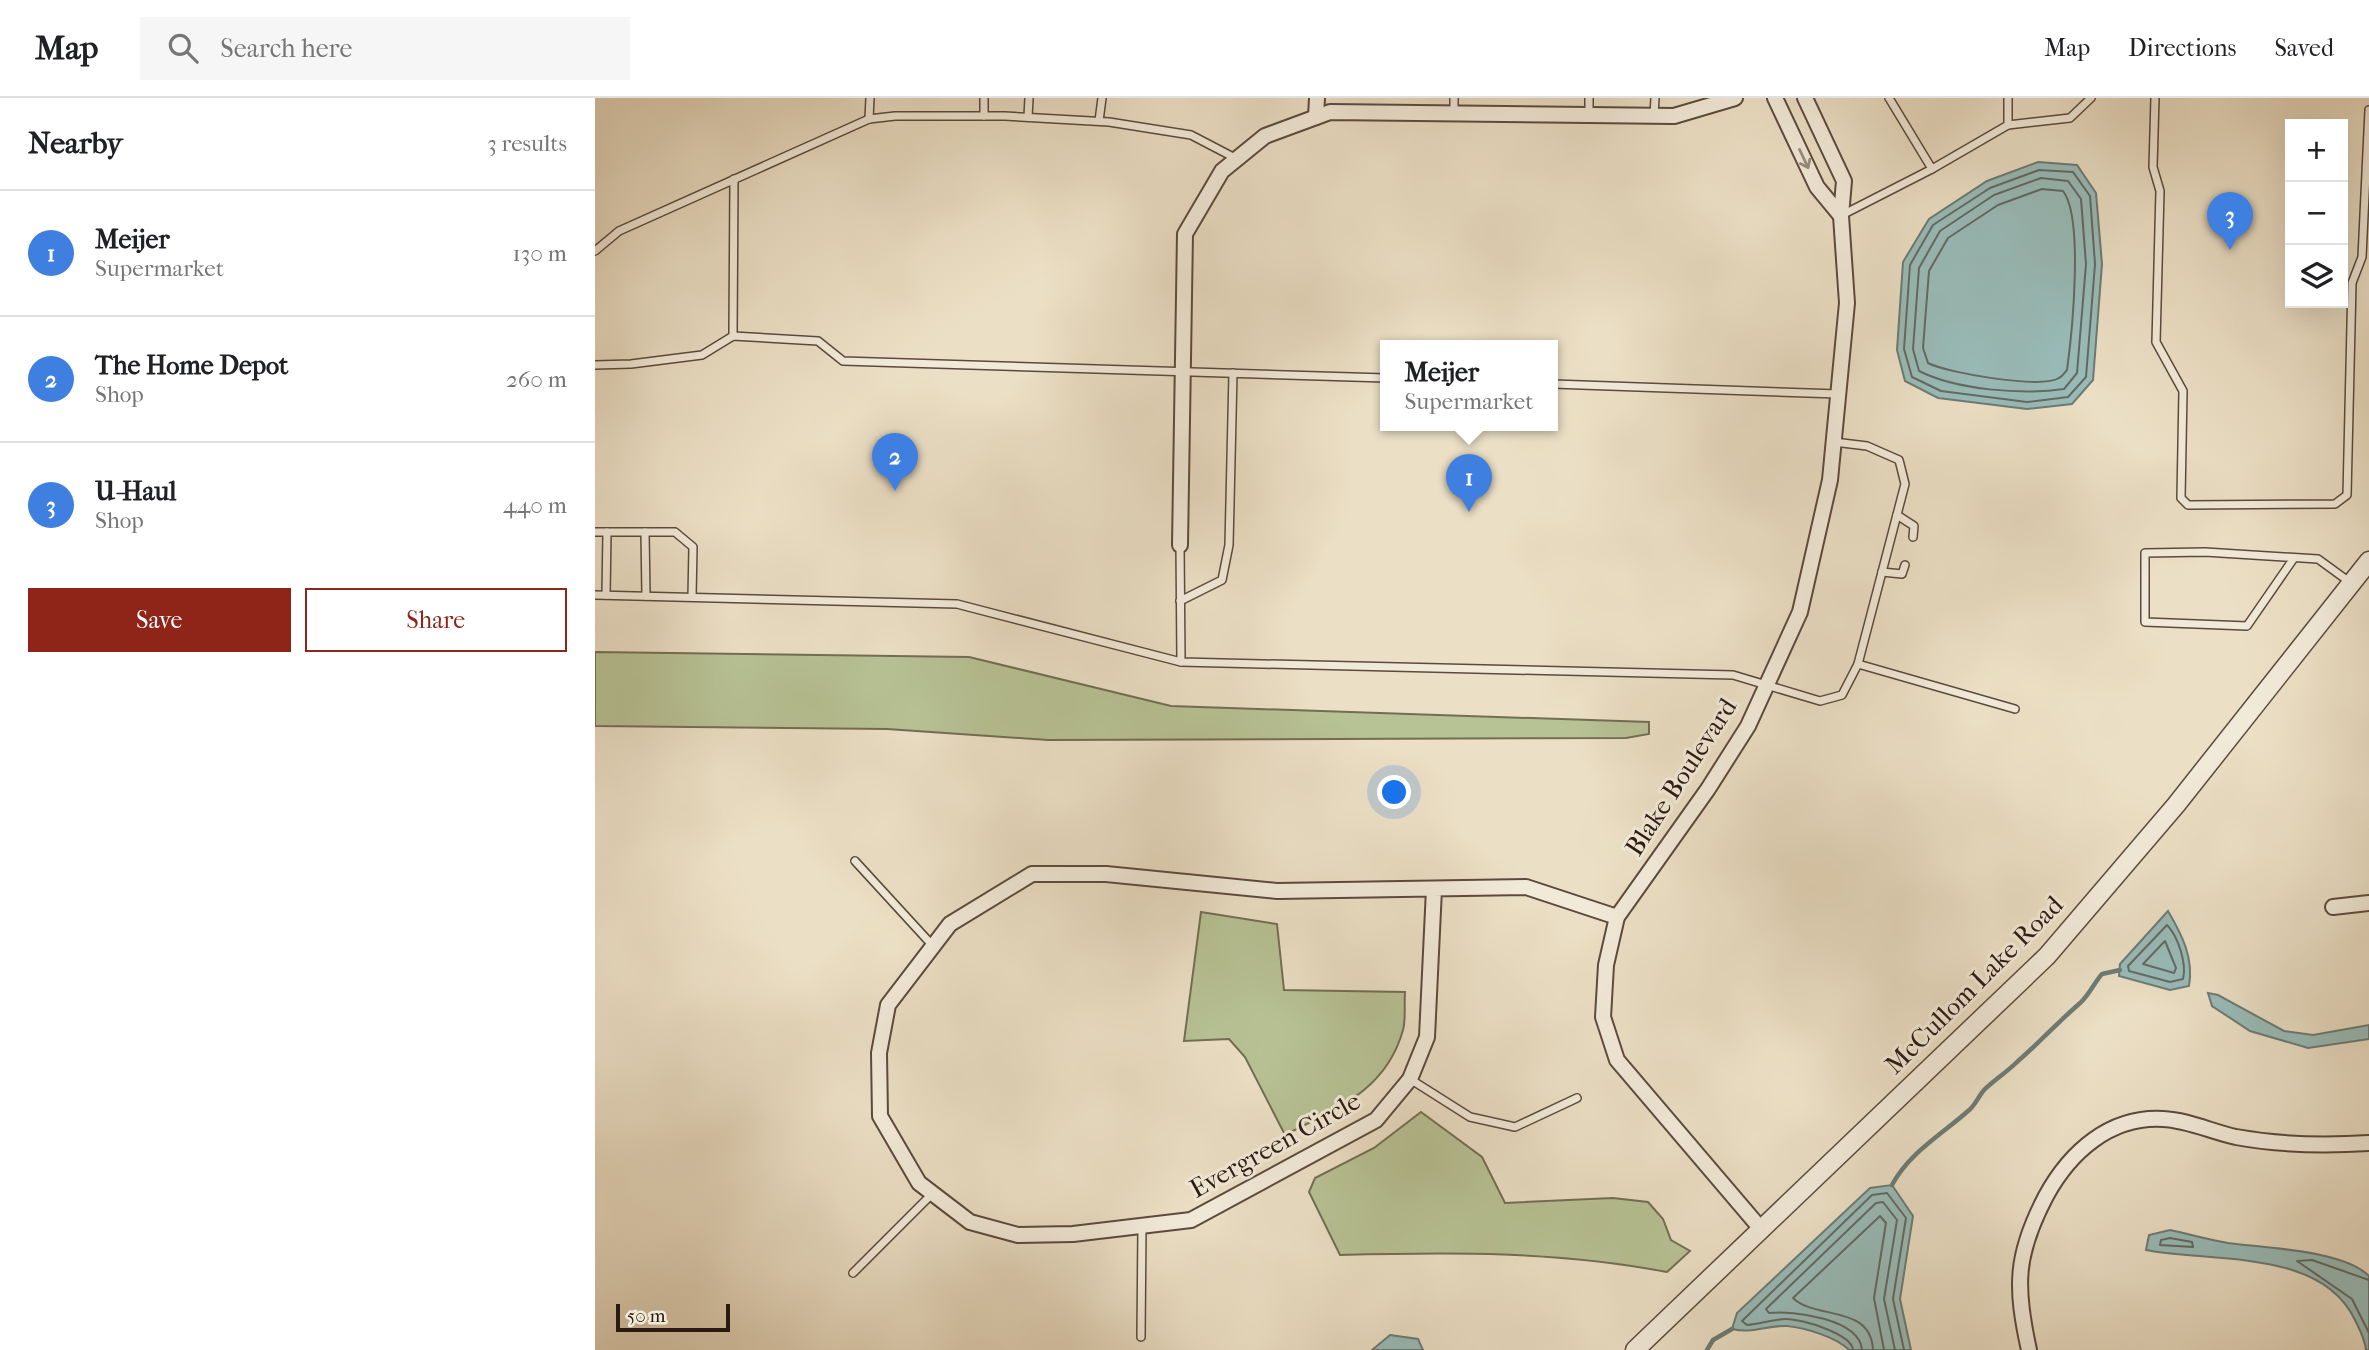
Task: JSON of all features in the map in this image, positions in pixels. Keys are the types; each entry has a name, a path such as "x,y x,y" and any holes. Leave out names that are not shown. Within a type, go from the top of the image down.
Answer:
{"street":[{"path":"1316,117 1317,98"},
{"path":"1180,545 1185,234 1221,171 1265,136 1330,112 1454,106 1589,115 1674,116 1735,98"},
{"path":"1775,98 1817,187 1841,216"},
{"name":"Blake Boulevard","path":"1761,1229 1617,1060 1602,1017 1606,965 1617,917 1708,789 1748,726 1800,612 1830,480 1847,303 1841,216 1844,181 1805,98"},
{"name":"McCullom Lake Road","path":"1635,1350 2047,956 2176,804 2369,561"},
{"name":"Evergreen Circle","path":"1434,889 1427,1037 1410,1079 1375,1121 1191,1220 1073,1234 1019,1235 970,1222 919,1183 880,1116 879,1054 888,1005 950,924 1032,874 1106,874 1277,891 1526,887 1617,917"},
{"path":"2333,907 2369,903"},
{"path":"2029,1350 2018,1301 2020,1264 2030,1227 2072,1157 2097,1136 2132,1120 2165,1119 2282,1144 2369,1143"}],"lane":[{"path":"869,119 870,98"},
{"path":"984,98 984,116"},
{"path":"1028,117 1029,98"},
{"path":"1099,121 1102,98"},
{"path":"1589,98 1589,115"},
{"path":"1654,116 1655,98"},
{"path":"1889,98 1932,169"},
{"path":"2008,98 2008,125"},
{"path":"1841,216 1932,169 2008,125 2070,118 2091,98"},
{"path":"2155,98 2153,167 2160,191 2156,342 2183,391 2181,498 2189,505 2335,504 2347,495 2352,283 2362,257 2369,110"},
{"path":"595,251 619,231 869,119 895,116 984,116 1099,121 1191,135 1237,159"},
{"path":"733,336 734,179"},
{"path":"595,365 631,364 702,355 733,336 818,341 843,361 1380,378"},
{"path":"1180,601 1222,580 1229,545 1233,373"},
{"path":"1558,384 1838,394"},
{"path":"595,595 957,604 1181,662 1733,675 1820,701 1842,695 1858,664 1905,484 1899,460 1867,446 1834,443"},
{"path":"1897,515 1914,526 1913,537"},
{"path":"595,531 675,532 693,547 692,597"},
{"path":"606,595 607,532"},
{"path":"645,532 646,596"},
{"path":"1180,545 1181,662"},
{"path":"2294,558 2247,626 2145,622 2145,553 2205,552 2318,559 2352,583"},
{"path":"1882,572 1902,574 1905,565"},
{"path":"1858,664 2015,709"},
{"path":"855,861 933,946"},
{"path":"1410,1079 1470,1117 1515,1127 1577,1098"},
{"path":"853,1273 933,1194"},
{"path":"1142,1226 1142,1337"}],"green space":[{"path":"595,652 969,657 1171,706 1649,722 1649,734 1626,738 1048,740 887,729 595,726"},
{"path":"1201,912 1277,924 1284,990 1405,992 1403,1030 1395,1051 1372,1083 1357,1096 1285,1135 1245,1057 1229,1039 1184,1041"},
{"path":"1421,1112 1482,1157 1505,1203 1613,1198 1648,1202 1663,1219 1671,1240 1690,1251 1667,1272 1586,1260 1504,1254 1340,1255 1309,1192 1315,1178 1374,1148"}],"water":[{"path":"2038,162 2077,165 2096,193 2102,264 2093,380 2072,404 2027,409 1938,398 1905,381 1897,350 1903,262 1929,219 1987,181"},
{"path":"2168,911 2188,956 2189,986 2170,990 2119,976 2120,964"},
{"path":"2208,993 2218,995 2284,1031 2313,1035 2369,1025 2369,1039 2308,1048 2250,1031 2212,1006"},
{"path":"1892,1185 1913,1216 1900,1299 1911,1350 1849,1350 1820,1334 1787,1326 1732,1329 1737,1313 1870,1188"},
{"path":"2170,1230 2228,1243 2323,1255 2357,1267 2369,1276 2369,1350 2366,1350 2355,1320 2339,1297 2317,1281 2291,1270 2262,1263 2146,1250 2149,1235"},
{"path":"1390,1335 1418,1339 1423,1350 1372,1350"}],"waterway":[{"path":"1892,1185 1907,1163 1970,1109 1984,1090 2082,1001 2102,974 2120,970"},
{"path":"1707,1350 1713,1340 1732,1329"}],"place":[{"name":"U-Haul","path":"2230,250"},
{"name":"The Home Depot","path":"895,491"},
{"name":"Meijer","path":"1469,512"}]}
